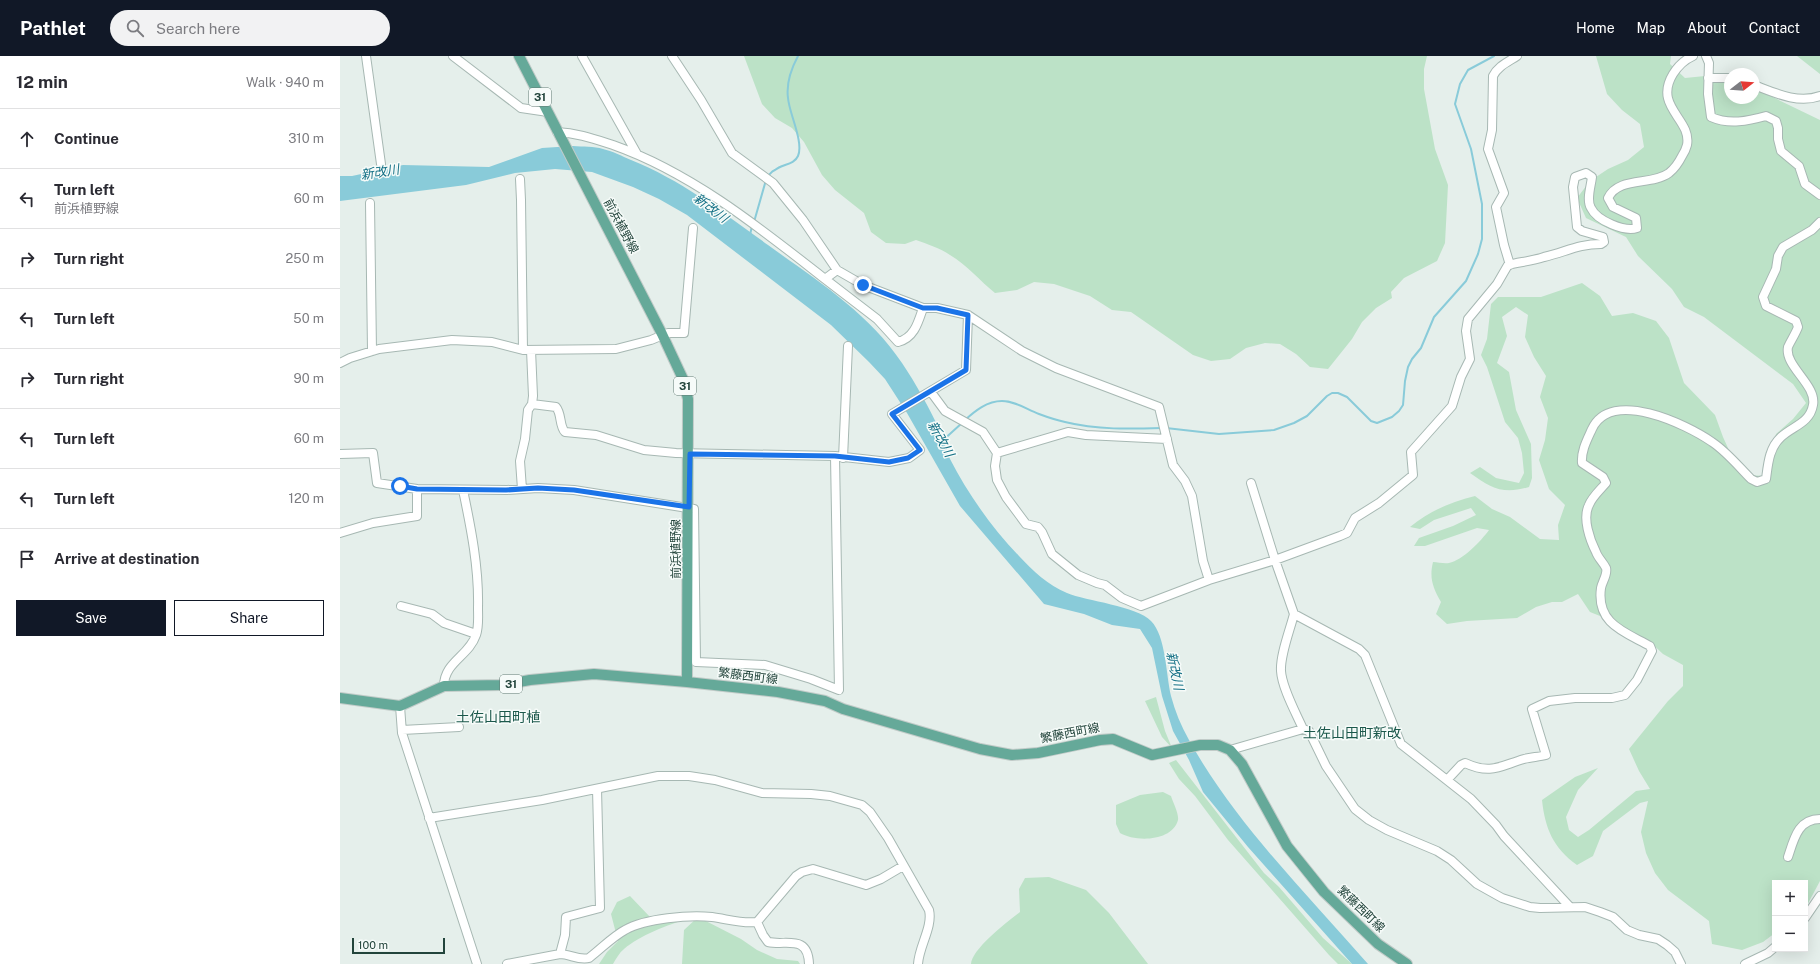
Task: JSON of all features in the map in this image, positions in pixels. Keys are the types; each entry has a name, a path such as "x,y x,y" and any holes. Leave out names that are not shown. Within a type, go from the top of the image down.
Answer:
{"main road":[{"name":"前浜植野線","path":"519,56 662,334 683,379 688,399 690,454 687,682"},
{"name":"31","path":"400,706 444,686 502,685 583,674 687,682"},
{"name":"繁藤西町線","path":"687,682 778,692 825,701 843,709 997,753 1012,755 1038,753 1100,740 1113,739 1152,754 1200,745 1218,745 1230,750 1242,764 1287,846 1324,892 1378,944 1406,964"},
{"path":"340,698 400,706"}],"street":[{"path":"366,56 380,164"},
{"path":"453,56 521,108 548,112"},
{"path":"582,56 637,154"},
{"path":"672,56 702,100 732,153 773,183 803,220 837,270 863,285 923,308 937,308 968,315 1022,352 1056,368 1159,407 1173,465 1186,481 1192,496 1203,561 1209,580"},
{"path":"1510,265 1496,207 1504,193 1488,149 1492,130 1493,76 1501,66 1517,56"},
{"path":"931,392 945,411 983,432 998,453 995,466 997,480 1006,497 1026,524 1038,527 1042,532 1052,554 1078,575 1096,583 1105,585 1122,598 1141,606 1209,580 1275,560 1348,533 1355,518 1379,503 1413,475 1411,452 1452,406 1461,377 1470,359 1466,330 1468,319 1510,265 1525,260 1542,258 1585,244 1601,244 1604,242 1603,237 1582,231 1577,227 1573,187 1575,177 1586,173 1592,177 1589,196 1590,208 1596,214 1605,221 1624,229 1631,230 1637,228 1636,218 1613,207 1608,198 1615,188 1668,174 1679,162 1687,146 1687,137 1683,127 1671,108 1667,94 1669,81 1677,68 1693,56"},
{"path":"1706,56 1709,63 1708,94 1711,117 1721,121 1731,122 1766,116 1776,121 1778,139 1782,151 1799,166 1805,184 1820,195"},
{"path":"1708,78 1724,78"},
{"path":"1760,87 1800,100 1809,100 1820,96"},
{"path":"559,135 574,133 637,154 679,175 725,204 825,278 877,319 898,342 904,340 915,330 923,308"},
{"path":"520,179 527,350 533,390 532,404 528,410 525,439 520,461 522,489"},
{"path":"370,203 372,351"},
{"path":"1447,780 1461,765 1465,763 1486,770 1495,769 1526,759 1546,755 1532,709 1541,703 1575,698 1612,698 1625,695 1637,680 1652,651 1650,646 1610,623 1603,613 1600,599 1601,587 1607,571 1605,565 1595,551 1587,526 1586,512 1589,504 1606,483 1603,477 1582,463 1581,456 1595,424 1604,414 1618,410 1631,410 1656,415 1686,428 1712,442 1751,479 1757,482 1766,479 1768,460 1772,448 1781,436 1804,422 1812,412 1814,403 1810,391 1793,365 1789,354 1788,347 1798,327 1796,321 1766,306 1763,297 1776,269 1778,256 1783,247 1812,230 1820,222"},
{"path":"340,363 372,351 418,343 452,340 492,342 527,350 616,349 652,340 662,334 684,333 693,228"},
{"path":"825,278 837,270"},
{"path":"532,404 556,408 560,411 562,429 565,432 596,435 644,450 690,454 839,457 889,462 908,458 920,450 892,414 966,370 968,315"},
{"path":"340,454 373,453 377,483 417,489 462,490 538,488 574,490 694,508 696,662 765,665 811,679 840,690 839,457 848,346"},
{"path":"998,453 1068,432 1086,435 1167,438"},
{"path":"1251,483 1275,560 1294,614 1286,643 1281,670 1283,679 1303,729"},
{"path":"340,533 373,523 417,516 417,489"},
{"path":"444,686 448,669 471,646 476,634 478,580 470,524 462,490"},
{"path":"401,606 432,614 444,623 476,634"},
{"path":"1294,614 1358,649 1365,655 1401,744 1471,799 1570,907"},
{"path":"400,706 402,730 477,964"},
{"path":"402,730 459,727"},
{"path":"1230,750 1303,729 1310,731 1326,766 1355,809 1369,820 1387,830 1437,851 1451,860 1477,884 1502,898 1535,907 1585,907 1600,912 1613,917 1627,930 1658,940 1668,945 1675,952 1681,964"},
{"path":"430,818 476,812 658,776 689,776 715,780 762,793 811,794 849,800 862,805 870,812 924,899 931,918 922,941 918,964"},
{"path":"560,954 565,936 566,918 600,908 597,789"},
{"path":"1788,857 1798,829 1813,819 1820,819"},
{"path":"508,964 560,954 567,954 584,960 589,958 626,929 655,920 689,916 711,917 750,923 757,922 796,876 802,872 813,869 866,885 881,879 903,866"},
{"path":"1806,916 1820,896"},
{"path":"757,922 763,936 768,942 794,942 801,944 804,947 809,964"},
{"path":"1745,964 1772,950"}],"green space":[{"path":"744,56 1427,56 1424,69 1424,89 1435,149 1448,185 1445,243 1437,261 1404,278 1391,292 1392,298 1376,308 1362,322 1352,339 1328,369 1310,367 1296,354 1280,344 1265,343 1246,348 1230,359 1211,361 1193,355 1131,312 1112,310 1090,296 1054,284 1034,282 1017,290 995,293 962,263 938,248 916,240 905,244 886,243 871,232 864,213 835,190 822,175 804,142 792,128 775,118 762,104"},
{"path":"1596,56 1671,56 1670,64 1685,78 1724,74 1724,104 1760,104 1760,91 1820,120 1820,881 1808,903 1808,880 1772,880 1772,935 1763,942 1742,950 1712,944 1709,921 1668,890 1655,873 1646,853 1641,832 1648,801 1640,803 1603,831 1593,856 1577,865 1562,852 1556,844 1545,820 1542,800 1575,777 1598,768 1578,790 1566,817 1569,830 1578,837 1589,830 1636,791 1650,789 1639,771 1629,749 1668,701 1683,686 1683,665 1663,654 1647,639 1625,637 1610,620 1590,612 1578,594 1562,602 1552,602 1536,607 1517,618 1467,621 1447,624 1436,614 1441,602 1432,583 1431,573 1433,562 1449,563 1460,558 1477,544 1489,530 1477,528 1425,546 1414,546 1419,538 1453,526 1476,515 1471,508 1434,520 1420,529 1410,527 1425,516 1441,508 1457,501 1475,496 1492,509 1510,517 1540,539 1559,540 1558,525 1565,505 1549,489 1539,460 1545,440 1548,418 1540,397 1546,376 1534,357 1525,337 1528,315 1516,307 1502,317 1507,336 1497,363 1509,372 1516,410 1531,444 1532,478 1529,487 1504,490 1484,483 1470,473 1480,467 1496,478 1519,483 1524,473 1522,453 1518,438 1505,422 1487,367 1481,355 1487,339 1491,304 1498,297 1541,297 1582,283 1600,296 1612,316 1633,313 1656,321 1669,338 1684,383 1715,415 1732,457 1745,475 1767,476 1776,434 1793,419 1806,403 1793,384 1704,317 1684,307 1672,289 1638,256 1626,237 1586,218 1577,198 1590,181 1608,169 1628,160 1644,147 1640,124 1622,110 1607,94"},
{"path":"1797,56 1820,56 1820,74"},
{"path":"1156,697 1165,731 1172,748 1162,737 1145,701"},
{"path":"1176,760 1264,873 1279,887 1323,938 1352,964 1338,964 1329,955 1228,840 1195,796 1179,779 1169,763"},
{"path":"1163,792 1171,796 1178,817 1178,820 1169,833 1143,839 1120,833 1116,824 1116,805 1140,795"},
{"path":"1049,877 1086,890 1109,913 1148,964 971,964 977,951 999,929 1020,912 1019,889 1025,878"},
{"path":"630,896 650,917 657,921 688,919 663,927 630,944 622,951 613,964 599,964 607,952 618,941 611,914 617,902"},
{"path":"698,917 741,939 757,950 777,959 798,961 800,964 682,964 684,930"}],"water":[{"name":"新改川","path":"573,146 596,147 613,152 649,168 685,187 823,284 857,312 873,328 902,363 917,387 940,431 950,459 973,498 999,534 1019,556 1041,577 1060,590 1075,596 1135,611 1151,621 1160,636 1163,646 1169,687 1176,713 1186,735 1207,771 1272,856 1368,964 1352,964 1248,847 1203,792 1189,760 1173,731 1162,696 1152,648 1140,629 1112,625 1084,614 1044,604 960,506 907,413 885,379 831,325 687,215 659,199 633,187 592,172 555,169 515,173 466,185 340,201 340,176 352,176 403,165 489,167 542,148"}],"waterway":[{"path":"768,176 778,168 791,163 798,156 798,135 789,104 788,92 790,76 798,56"},
{"path":"1166,428 1219,434 1274,430 1294,423 1307,416 1332,393 1338,393 1347,397 1371,421 1377,423 1392,417 1399,411 1403,405 1405,381 1408,367 1412,359 1421,348 1434,317 1466,281 1478,254 1482,239 1482,204 1471,149 1455,104 1460,84 1468,70 1494,56"},
{"path":"754,222 766,180"},
{"path":"750,235 752,226"},
{"path":"965,420 986,405 997,401 1007,401 1039,414 1077,425 1138,429 1162,428"},
{"name":"新改川","path":"941,442 962,423"}],"district":[{"name":"土佐山田町植","path":"498,717"},
{"name":"土佐山田町新改","path":"1352,733"}],"route":[{"path":"400,486 417,489 506,490 538,488 574,490 689,507 690,454 835,456 869,461 889,462 908,458 920,450 892,414 966,370 968,315 948,312 937,308 923,308 863,285"}]}
